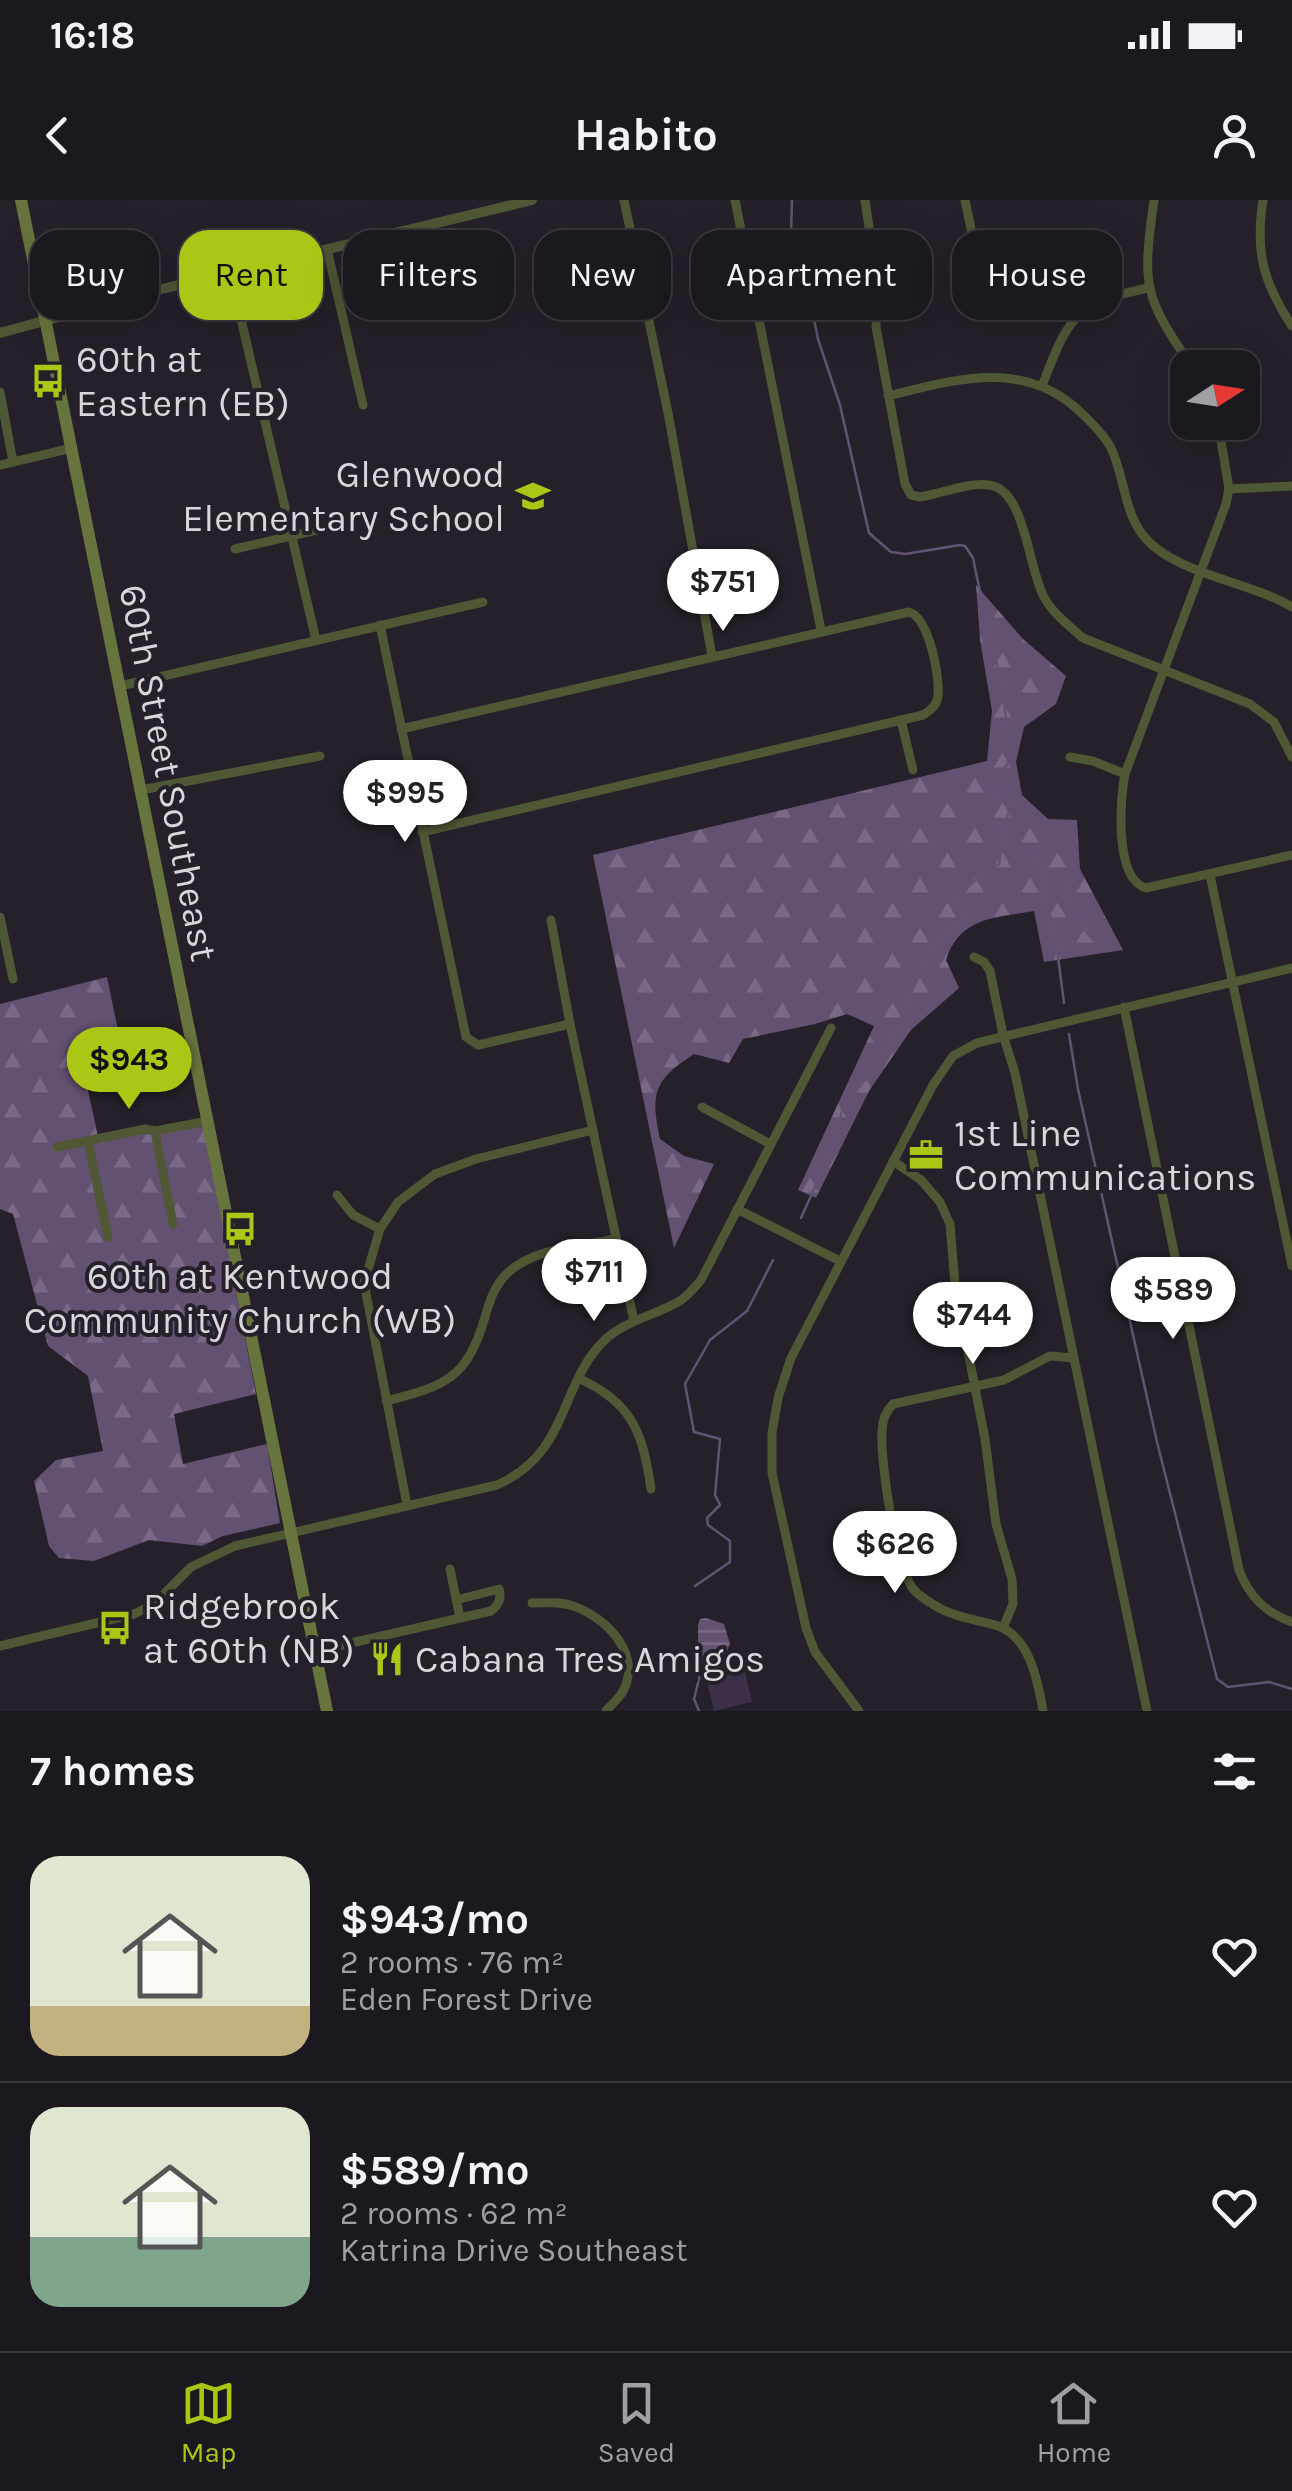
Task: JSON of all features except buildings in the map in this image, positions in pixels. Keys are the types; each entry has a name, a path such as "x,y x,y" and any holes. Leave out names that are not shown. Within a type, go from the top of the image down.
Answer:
{"main road":[{"name":"60th Street Southeast","path":"21,200 30,243"},
{"name":"60th Street Southeast","path":"46,320 327,1711"}],"street":[{"path":"323,250 499,204 532,200"},
{"path":"624,200 670,418 712,656"},
{"path":"735,200 821,630"},
{"path":"865,200 878,288 876,327 910,495 920,497 990,484 1002,489 1017,512 1039,586 1064,622 1083,638 1209,686 1263,713 1284,736 1292,757"},
{"path":"965,200 971,230"},
{"path":"1154,200 1147,254 1148,288 1155,310 1181,350"},
{"path":"1263,200 1260,254 1271,293 1292,326"},
{"path":"327,249 362,404"},
{"path":"1042,386 1059,341 1076,316 1100,301 1148,288"},
{"path":"0,332 46,320"},
{"path":"241,320 316,640"},
{"path":"888,396 982,375 1042,386 1065,399 1110,446 1131,513 1142,534 1165,554 1292,607"},
{"path":"0,392 13,462"},
{"path":"1221,440 1228,488 1226,504 1126,774 1119,805 1121,831 1132,879 1137,886 1146,888 1292,855"},
{"path":"0,465 72,448"},
{"path":"1228,488 1292,486"},
{"path":"235,549 334,526"},
{"path":"120,686 483,602"},
{"path":"401,730 892,614 917,614 925,625 932,655 938,698 934,708 923,715 422,832"},
{"path":"380,624 464,1032 478,1045 570,1024"},
{"path":"901,720 913,770"},
{"path":"141,790 320,756"},
{"path":"1070,757 1094,761 1126,774"},
{"path":"1210,875 1292,1266"},
{"path":"0,917 13,979"},
{"path":"551,920 634,1321"},
{"path":"974,957 990,971 1015,1073 1147,1711"},
{"path":"860,1711 815,1652 806,1628 772,1473 774,1418 791,1358 933,1085 954,1056 978,1043 1292,968"},
{"path":"1124,1007 1239,1570 1256,1601 1274,1616 1292,1622"},
{"path":"0,1646 134,1614 153,1605 203,1559 236,1546 498,1485 520,1475 548,1442 580,1378 607,1338 682,1300 700,1280 831,1028"},
{"path":"702,1108 770,1144"},
{"path":"57,1147 208,1121"},
{"path":"406,1505 364,1284 380,1228 398,1202 435,1174 476,1159 593,1130"},
{"path":"155,1131 173,1224"},
{"path":"88,1141 108,1237"},
{"path":"893,1161 921,1180 940,1202 950,1224 954,1285 990,1466 996,1524 1012,1578 1013,1604 1003,1628"},
{"path":"337,1195 353,1215 380,1228"},
{"path":"737,1210 840,1261"},
{"path":"386,1401 424,1392 459,1373 474,1351 490,1299 512,1269 532,1257 615,1239"},
{"path":"1043,1711 1038,1680 1028,1657 1003,1628 947,1612 913,1589 900,1560 883,1461 882,1432 885,1413 893,1404 1004,1380 1050,1356 1074,1358"},
{"path":"580,1378 618,1401 634,1422 646,1454 651,1489"},
{"path":"450,1569 460,1618"},
{"path":"316,1652 491,1611 500,1593 499,1589 456,1600"},
{"path":"532,1603 573,1606 609,1626 623,1646 627,1678 622,1694 606,1711"}],"green space":[{"path":"976,585 1023,639 1066,676 1056,704 1024,727 1016,762 1022,795 1048,819 1077,820 1080,869 1123,950 1044,962 1034,911 993,918 960,935 946,960 959,988 911,1030 869,1091 816,1198 798,1190 874,1026 847,1014 743,1039 729,1063 694,1054 663,1080 656,1099 660,1139 684,1156 714,1164 674,1248 593,855 987,761 992,711"},
{"path":"107,977 126,1069 85,1077 99,1141 202,1119 256,1394 174,1414 183,1464 267,1444 280,1523 223,1536 202,1546 149,1540 94,1561 59,1558 49,1546 34,1481 56,1460 103,1451 88,1376 48,1346 13,1214 0,1209 0,1004"}],"shaded area":[{"path":"700,1619 724,1624 730,1644 722,1663 705,1672 698,1683 698,1625"},
{"path":"744,1668 752,1702 714,1711 706,1677"}],"waterway":[{"path":"792,200 791,235 840,405 869,533 891,552 905,554 960,545 973,558 1001,686 1008,738 1008,764 991,781 991,793 997,799 1014,799 999,864 955,895 953,900 962,916 958,926 940,940 924,961 890,1046 842,1110 834,1145 801,1218"},
{"path":"1007,824 1035,861 1063,872 1074,912 1097,945"},
{"path":"1044,868 1040,877 1055,934 1064,1003"},
{"path":"1069,1034 1157,1442 1217,1679 1228,1687 1269,1682 1292,1689"},
{"path":"695,1586 730,1562 730,1541 708,1525 707,1518 720,1505 715,1495 720,1439 694,1432 685,1384 710,1340 747,1311 773,1260"},
{"path":"698,1683 694,1699 699,1711"}],"place":[{"name":"60th at Eastern (EB)","path":"48,381"},
{"name":"Glenwood Elementary School","path":"533,496"},
{"name":"1st Line Communications","path":"926,1155"},
{"name":"60th at Kentwood Community Church (WB)","path":"240,1229"},
{"name":"Ridgebrook at 60th (NB)","path":"115,1628"},
{"name":"Cabana Tres Amigos","path":"387,1659"}]}
